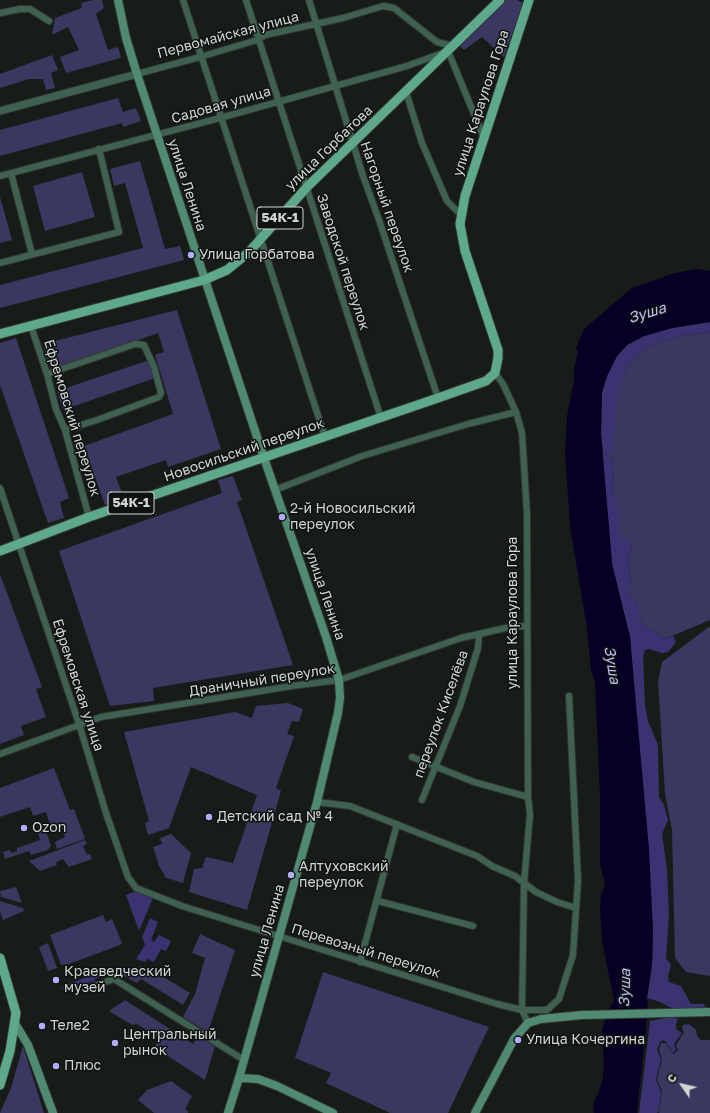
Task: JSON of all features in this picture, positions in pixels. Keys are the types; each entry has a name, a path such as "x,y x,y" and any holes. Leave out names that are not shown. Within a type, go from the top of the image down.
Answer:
{"main road":[{"name":"улица Ленина","path":"118,0 126,38 137,74 204,280 326,637 339,680 340,698 338,713 317,802 228,1113"},
{"name":"улица Горбатова","path":"0,334 204,280 218,275 231,267 261,240 307,187 500,0"},
{"name":"улица Караулова Гора","path":"495,373 498,350 462,242 460,224 465,196 529,0"},
{"name":"Новосильский переулок","path":"0,551 89,518 486,381 495,373"},
{"path":"0,958 16,1013 16,1025 10,1052 0,1084"},
{"path":"475,1113 514,1039 528,1023 541,1019 582,1015 710,1012"},
{"path":"16,1025 28,1045 53,1113"},
{"path":"239,1078 258,1079 277,1086 333,1113"}],"street":[{"path":"183,0 200,57 215,97 220,118 325,437"},
{"name":"Заводской переулок","path":"246,0 277,102 307,187 381,418"},
{"name":"Нагорный переулок","path":"309,0 353,144 438,398"},
{"name":"Первомайская улица","path":"0,111 200,57 257,40 270,34 316,25 383,6 394,8 436,42 450,49"},
{"path":"0,13 20,9 30,9 49,21"},
{"path":"450,49 484,139"},
{"name":"Садовая улица","path":"0,176 220,118 407,66 450,49"},
{"name":"улица Караулова Гора","path":"406,92 422,143 447,200 461,215"},
{"path":"0,262 119,232 99,150"},
{"path":"11,173 32,254"},
{"name":"Ефремовский переулок","path":"30,326 47,374 56,409 65,430 89,518"},
{"path":"47,374 136,344 144,345 154,367 162,393 159,397 86,424 65,430"},
{"name":"улица Караулова Гора","path":"495,373 503,384 516,412 522,433 527,514 528,797 530,814 524,883 522,1010 528,1023"},
{"path":"275,490 362,456 468,424 516,412"},
{"name":"Ефремовская улица","path":"0,488 79,724 121,858 128,877 136,888"},
{"name":"Драничный переулок","path":"0,754 79,724 124,713 339,680 447,642 510,627 528,626"},
{"name":"переулок Киселёва","path":"422,800 460,706 478,648 479,634"},
{"name":"Перевозный переулок","path":"136,888 182,906 360,962 522,1010 547,1010 559,999 573,956 578,880 569,696"},
{"path":"412,757 474,782 528,797"},
{"path":"317,802 350,806 477,856 492,866 515,876 536,892 557,902 576,908"},
{"path":"360,962 398,824"},
{"path":"378,901 473,926"},
{"path":"88,988 114,979 244,1060"}],"shaded area":[{"path":"93,0 102,0 104,8 96,14 108,50 118,47 121,58 66,73 60,57 79,50 68,27 52,35 55,18 82,8 81,3"},
{"path":"504,0 517,0 524,4 504,57 482,37 464,50 459,45"},
{"path":"52,55 58,70 51,73 55,88 46,90 43,79 29,79 0,88 0,74"},
{"path":"118,98 123,112 136,108 141,121 123,127 122,123 0,156 0,130"},
{"path":"140,161 165,249 180,246 184,260 0,308 0,285 143,248 125,183 114,186 110,169"},
{"path":"82,172 95,217 45,231 33,186"},
{"path":"0,197 12,240 0,243"},
{"path":"177,310 221,449 168,467 166,460 116,477 124,499 105,505 84,446 173,414 155,355 164,352 158,333 60,368 50,367 44,348 52,345 51,342"},
{"path":"710,322 710,332 682,336 649,345 628,365 617,392 612,448 608,452 603,452 601,434 602,392 607,376 617,356 627,345 644,336 672,328"},
{"path":"710,332 710,620 665,639 642,624 638,616 638,604 627,591 627,586 631,582 628,561 632,547 617,535 615,496 611,489 614,480 612,458 606,454 603,458 603,452 608,452 617,391 628,365 649,345 682,336"},
{"path":"16,338 69,498 60,502 64,518 48,523 0,385 0,343"},
{"path":"149,360 155,378 63,410 57,391"},
{"path":"606,454 612,458 614,480 611,489 615,496 620,526 617,535 619,538 627,540 632,547 628,561 631,582 627,586 627,591 638,604 638,616 642,624 665,639 673,636 676,642 668,652 662,653 649,649 645,650 643,656 645,705 648,721 658,745 659,797 664,805 668,820 662,834 667,869 669,914 666,958 671,965 668,976 669,982 681,986 691,1004 704,1004 706,1009 675,1010 660,1002 647,998 652,965 653,931 630,637 612,564 603,458"},
{"path":"233,476 242,500 237,502 293,665 153,688 154,701 110,706 59,551 222,493 218,480"},
{"path":"0,574 42,687 36,689 46,717 21,726 24,735 0,744"},
{"path":"710,626 710,976 686,972 675,958 672,830 665,794 658,681 662,662"},
{"path":"288,703 303,709 299,722 292,721 287,734 294,736 276,788 281,791 247,910 189,892 194,869 202,868 206,857 233,863 257,795 191,767 169,828 148,835 145,823 149,821 124,732 235,712 252,718 256,706"},
{"path":"54,768 70,810 74,809 85,839 57,849 55,842 65,837 61,825 51,828 46,812 33,816 30,807 0,817 0,788"},
{"path":"37,829 40,829 47,834 51,846 48,850 31,855 29,851 5,859 3,852 10,850 11,853 17,851 17,848 40,840"},
{"path":"171,834 191,853 183,883 166,878 159,866 153,847 162,844 160,838"},
{"path":"85,840 87,844 83,846 87,855 90,854 92,859 69,867 63,859 56,862 57,865 40,871 29,861"},
{"path":"16,887 22,903 1,897 0,891"},
{"path":"136,891 153,898 139,931 126,895"},
{"path":"0,901 23,908 24,911 3,920 0,912"},
{"path":"103,915 106,922 112,919 122,943 69,964 61,965 50,935"},
{"path":"150,918 158,922 151,940 154,942 159,935 171,941 166,951 161,949 154,962 147,959 145,962 136,959 145,945 142,937"},
{"path":"200,934 235,950 208,1032 183,1017 195,994 205,958 192,953"},
{"path":"48,943 57,968 48,971 39,947"},
{"path":"119,966 116,971 95,979 95,981 60,989 70,983"},
{"path":"140,966 162,976 190,993 183,1005 141,979 137,983 122,975 126,970 133,975"},
{"path":"323,972 489,1027 448,1113 390,1113 326,1083 331,1073 295,1058"},
{"path":"125,1000 193,1044 198,1037 215,1046 205,1080 154,1047 160,1039 137,1024 132,1025 109,1011"},
{"path":"671,1017 678,1019 676,1029 682,1033 674,1044 676,1050 673,1053 663,1040 660,1042 657,1050 661,1059 656,1080 661,1091 659,1110 657,1113 639,1113 650,1021"},
{"path":"689,1024 696,1030 697,1036 701,1040 710,1040 710,1113 659,1113 662,1090 657,1080 662,1059 659,1050 661,1043 666,1043 673,1054 675,1053 678,1050 676,1045 684,1032 682,1029 683,1025"},
{"path":"23,1046 44,1113 0,1113 11,1088"},
{"path":"171,1081 192,1096 185,1109 188,1113 154,1113 138,1100 147,1090"}],"water":[{"name":"Зуша","path":"697,269 710,271 710,322 672,328 644,336 627,345 617,356 607,376 602,392 601,434 612,564 630,637 649,849 653,931 652,965 647,998 648,1010 608,1011 614,1000 602,941 600,909 601,895 605,885 600,863 600,796 595,682 591,670 587,628 570,526 565,451 567,417 578,352 576,348 584,329 632,288 675,273"},
{"path":"606,1018 647,1018 637,1113 594,1113 593,1105 602,1083 604,1067 602,1029"}],"place":[{"name":"Улица Горбатова","path":"191,255"},
{"name":"2-й Новосильский переулок","path":"282,517"},
{"name":"Детский сад № 4","path":"209,817"},
{"name":"Ozon","path":"24,828"},
{"name":"Алтуховский переулок","path":"291,875"},
{"name":"Краеведческий музей","path":"56,980"},
{"name":"Теле2","path":"42,1026"},
{"name":"Улица Кочергина","path":"518,1040"},
{"name":"Центральный рынок","path":"115,1043"},
{"name":"Плюс","path":"56,1066"}]}
